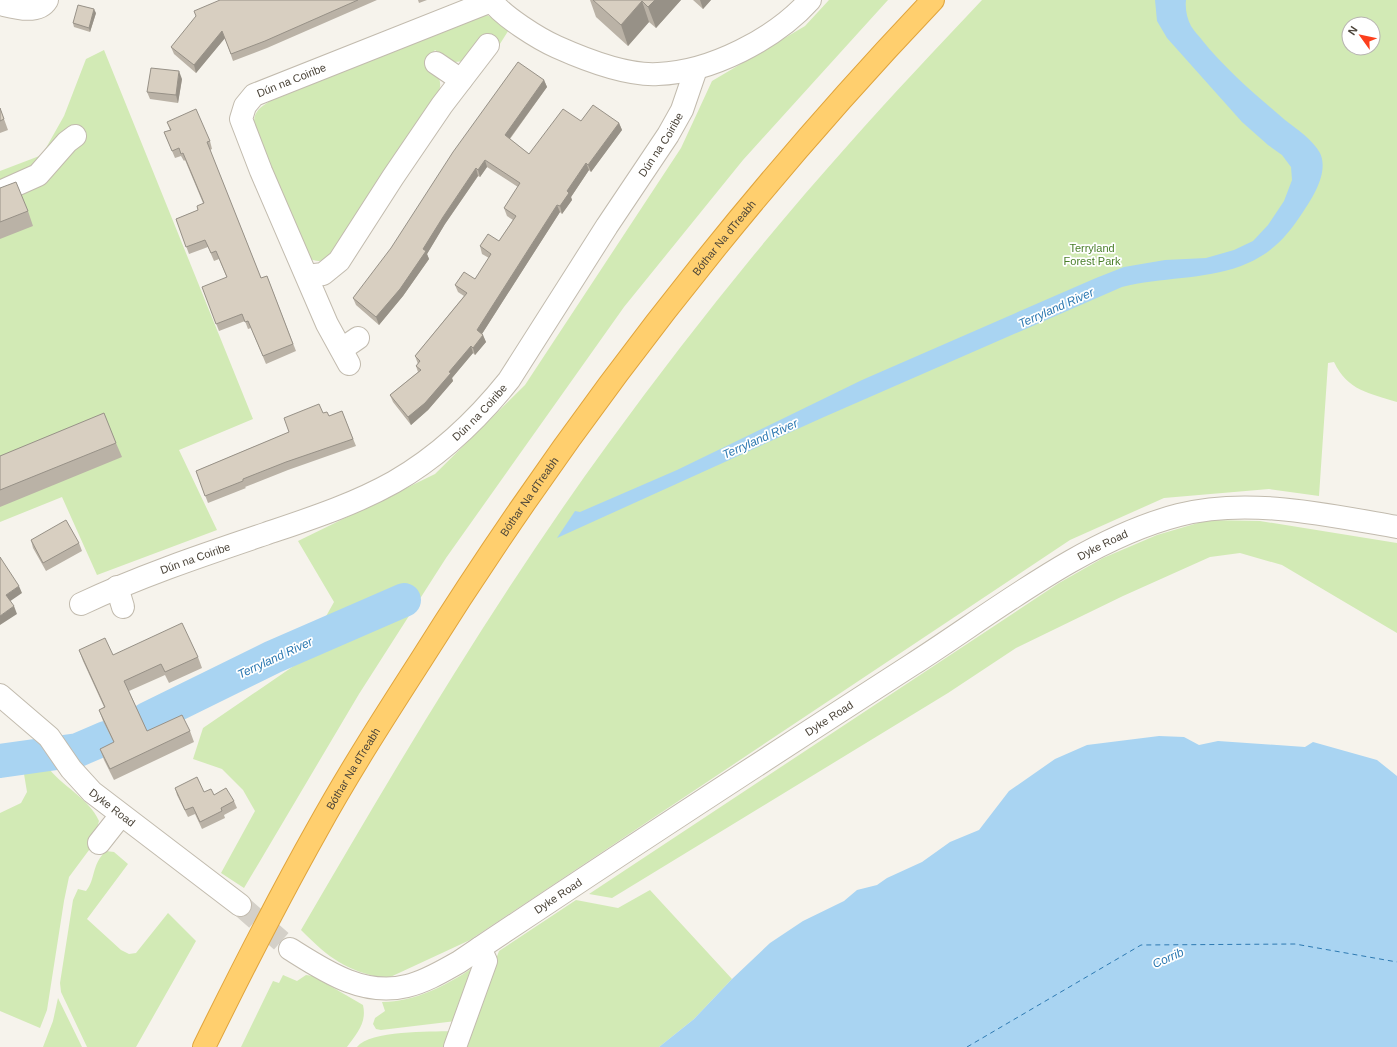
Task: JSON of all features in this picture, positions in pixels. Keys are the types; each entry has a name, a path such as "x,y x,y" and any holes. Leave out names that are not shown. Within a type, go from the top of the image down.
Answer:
{"highway":[{"name":"Bóthar Na dTreabh","path":"204,1047 249,956 318,827 395,700 501,536 573,433 753,201 824,119 933,0"}],"street":[{"path":"0,4 18,8 35,8 46,3 47,0"},
{"name":"Dún na Coiribe","path":"350,350 327,324 261,171 241,119 245,106 254,95 491,1 543,41 585,60 639,73 658,74 696,69 746,48 778,29 810,0"},
{"path":"307,276 323,274 339,261 393,177 461,80 488,45"},
{"path":"436,63 461,80"},
{"name":"Dún na Coiribe","path":"81,604 120,597 331,512 394,482 460,434 493,400 509,380 607,226 668,135 682,110 696,69"},
{"path":"0,192 38,175 67,142 76,136"},
{"name":"Dyke Road","path":"290,949 331,974 354,984 375,988 391,988 407,986 432,977 480,948 776,752 1047,576 1107,543 1178,515 1211,508 1241,507 1277,509 1397,527"},
{"name":"Dyke Road","path":"0,695 49,737 71,769 92,792 240,905"},
{"path":"99,844 121,815"},
{"path":"455,1047 486,961 480,948"}],"green space":[{"path":"829,0 888,0 743,160 624,307 446,558 359,694 244,888 221,873 255,811 243,790 222,769 193,759 203,728 301,661 334,602 298,541 435,474 525,385 681,148 712,81 805,26"},
{"name":"Terryland Forest Park","path":"982,0 1397,0 1397,402 1360,390 1346,379 1334,362 1328,363 1319,496 1269,489 1164,498 1070,540 470,940 386,979 360,972 339,962 321,949 301,930 448,683 566,503 665,367 754,254 881,108"},
{"path":"487,15 510,28 498,47 465,61 455,62 447,59 435,50 424,63 436,73 440,80 438,95 337,253 322,261 306,257 254,126 255,117 258,111 270,101 472,18"},
{"path":"104,50 253,419 179,450 217,530 97,575 62,497 0,522 0,171 42,155 64,116 86,59"},
{"path":"1208,520 1260,521 1397,543 1397,633 1282,565 1240,553 1210,557 1123,596 1016,648 948,693 612,898 589,894 1059,583 1103,558 1157,535"},
{"path":"46,765 89,806 99,821 92,846 69,877 47,1010 40,1028 0,1011 0,813 21,803 27,792 24,774 33,766"},
{"path":"106,851 114,852 128,864 87,919 121,950 129,954 136,953 168,913 196,941 136,1047 87,1047 61,992 60,983 73,900 78,889 86,891 91,882 98,861"},
{"path":"650,890 732,979 694,1019 659,1047 466,1047 481,999 499,951 576,900 618,908"},
{"path":"474,967 456,1021 381,1030 376,1029 373,1024 375,1018 385,1011 382,1002 418,996 442,986"},
{"path":"283,975 297,981 306,975 313,976 363,1005 364,1017 362,1023 358,1032 347,1047 241,1047 273,981 279,983"},
{"path":"58,998 82,1047 43,1047 53,1021"},
{"path":"451,1031 445,1047 357,1047 364,1041 374,1037 401,1033"}],"water":[{"path":"1155,0 1186,0 1188,20 1195,32 1211,51 1252,92 1309,139 1320,153 1323,168 1319,184 1307,206 1284,238 1261,257 1227,271 1152,281 1122,287 824,417 557,538 575,511 580,512 677,470 862,380 1096,278 1124,267 1165,260 1206,258 1234,250 1253,241 1268,225 1284,201 1292,180 1291,167 1282,155 1242,122 1167,38 1157,21"},
{"name":"Corrib","path":"1159,736 1184,737 1199,745 1218,741 1305,747 1313,742 1377,760 1397,776 1397,1047 659,1047 694,1019 732,979 770,943 803,921 844,901 857,890 877,885 887,878 922,862 950,842 979,830 1009,791 1055,759 1087,745"},
{"path":"36,748 46,765 0,771 0,753"}],"building":[{"path":"220,0 358,0 265,41 231,54 222,31 194,65 171,47 196,16 194,11"},
{"path":"593,0 655,0 648,7 642,1 621,25"},
{"path":"78,5 94,9 89,28 73,23"},
{"path":"518,62 544,80 505,135 529,154 563,109 581,121 593,105 619,123 588,165 586,163 567,191 569,193 560,206 557,205 530,247 477,330 483,335 473,348 471,346 449,372 451,373 425,403 408,417 390,395 421,370 416,366 420,361 415,356 467,293 455,285 464,272 475,279 491,254 480,246 488,234 499,241 516,216 504,208 520,183 485,160 478,170 476,168 443,217 423,249 426,251 400,289 376,317 353,298 391,248 453,152"},
{"path":"151,68 179,71 176,95 147,92"},
{"path":"0,108 4,119 0,121"},
{"path":"196,109 210,141 207,142 261,278 267,276 293,344 263,356 248,321 245,322 242,314 216,324 202,287 227,277 216,251 211,253 205,240 186,247 176,219 198,210 197,206 204,203 183,153 181,154 179,148 172,151 164,132 171,130 167,122"},
{"path":"16,182 28,211 0,222 0,188"},
{"path":"319,404 323,413 327,412 329,416 342,411 353,439 286,462 205,496 196,471 289,432 284,418"},
{"path":"104,413 116,443 0,490 0,456"},
{"path":"66,520 79,543 43,563 31,540"},
{"path":"0,557 19,586 6,595 14,606 0,616"},
{"path":"182,623 198,657 165,672 161,664 124,681 147,731 182,715 190,731 110,769 100,749 114,742 99,710 105,707 79,650 105,638 113,655"},
{"path":"197,777 204,792 211,789 214,795 226,788 234,801 221,808 222,811 200,822 193,807 185,810 175,788"}],"waterway":[{"name":"Terryland River","path":"147,719 273,657 404,600"},
{"name":"Terryland River","path":"0,761 78,750 106,738"}],"ferry route":[{"path":"967,1047 1141,945 1295,944 1397,962"}],"tunnel":[{"path":"240,905 290,949"}]}
